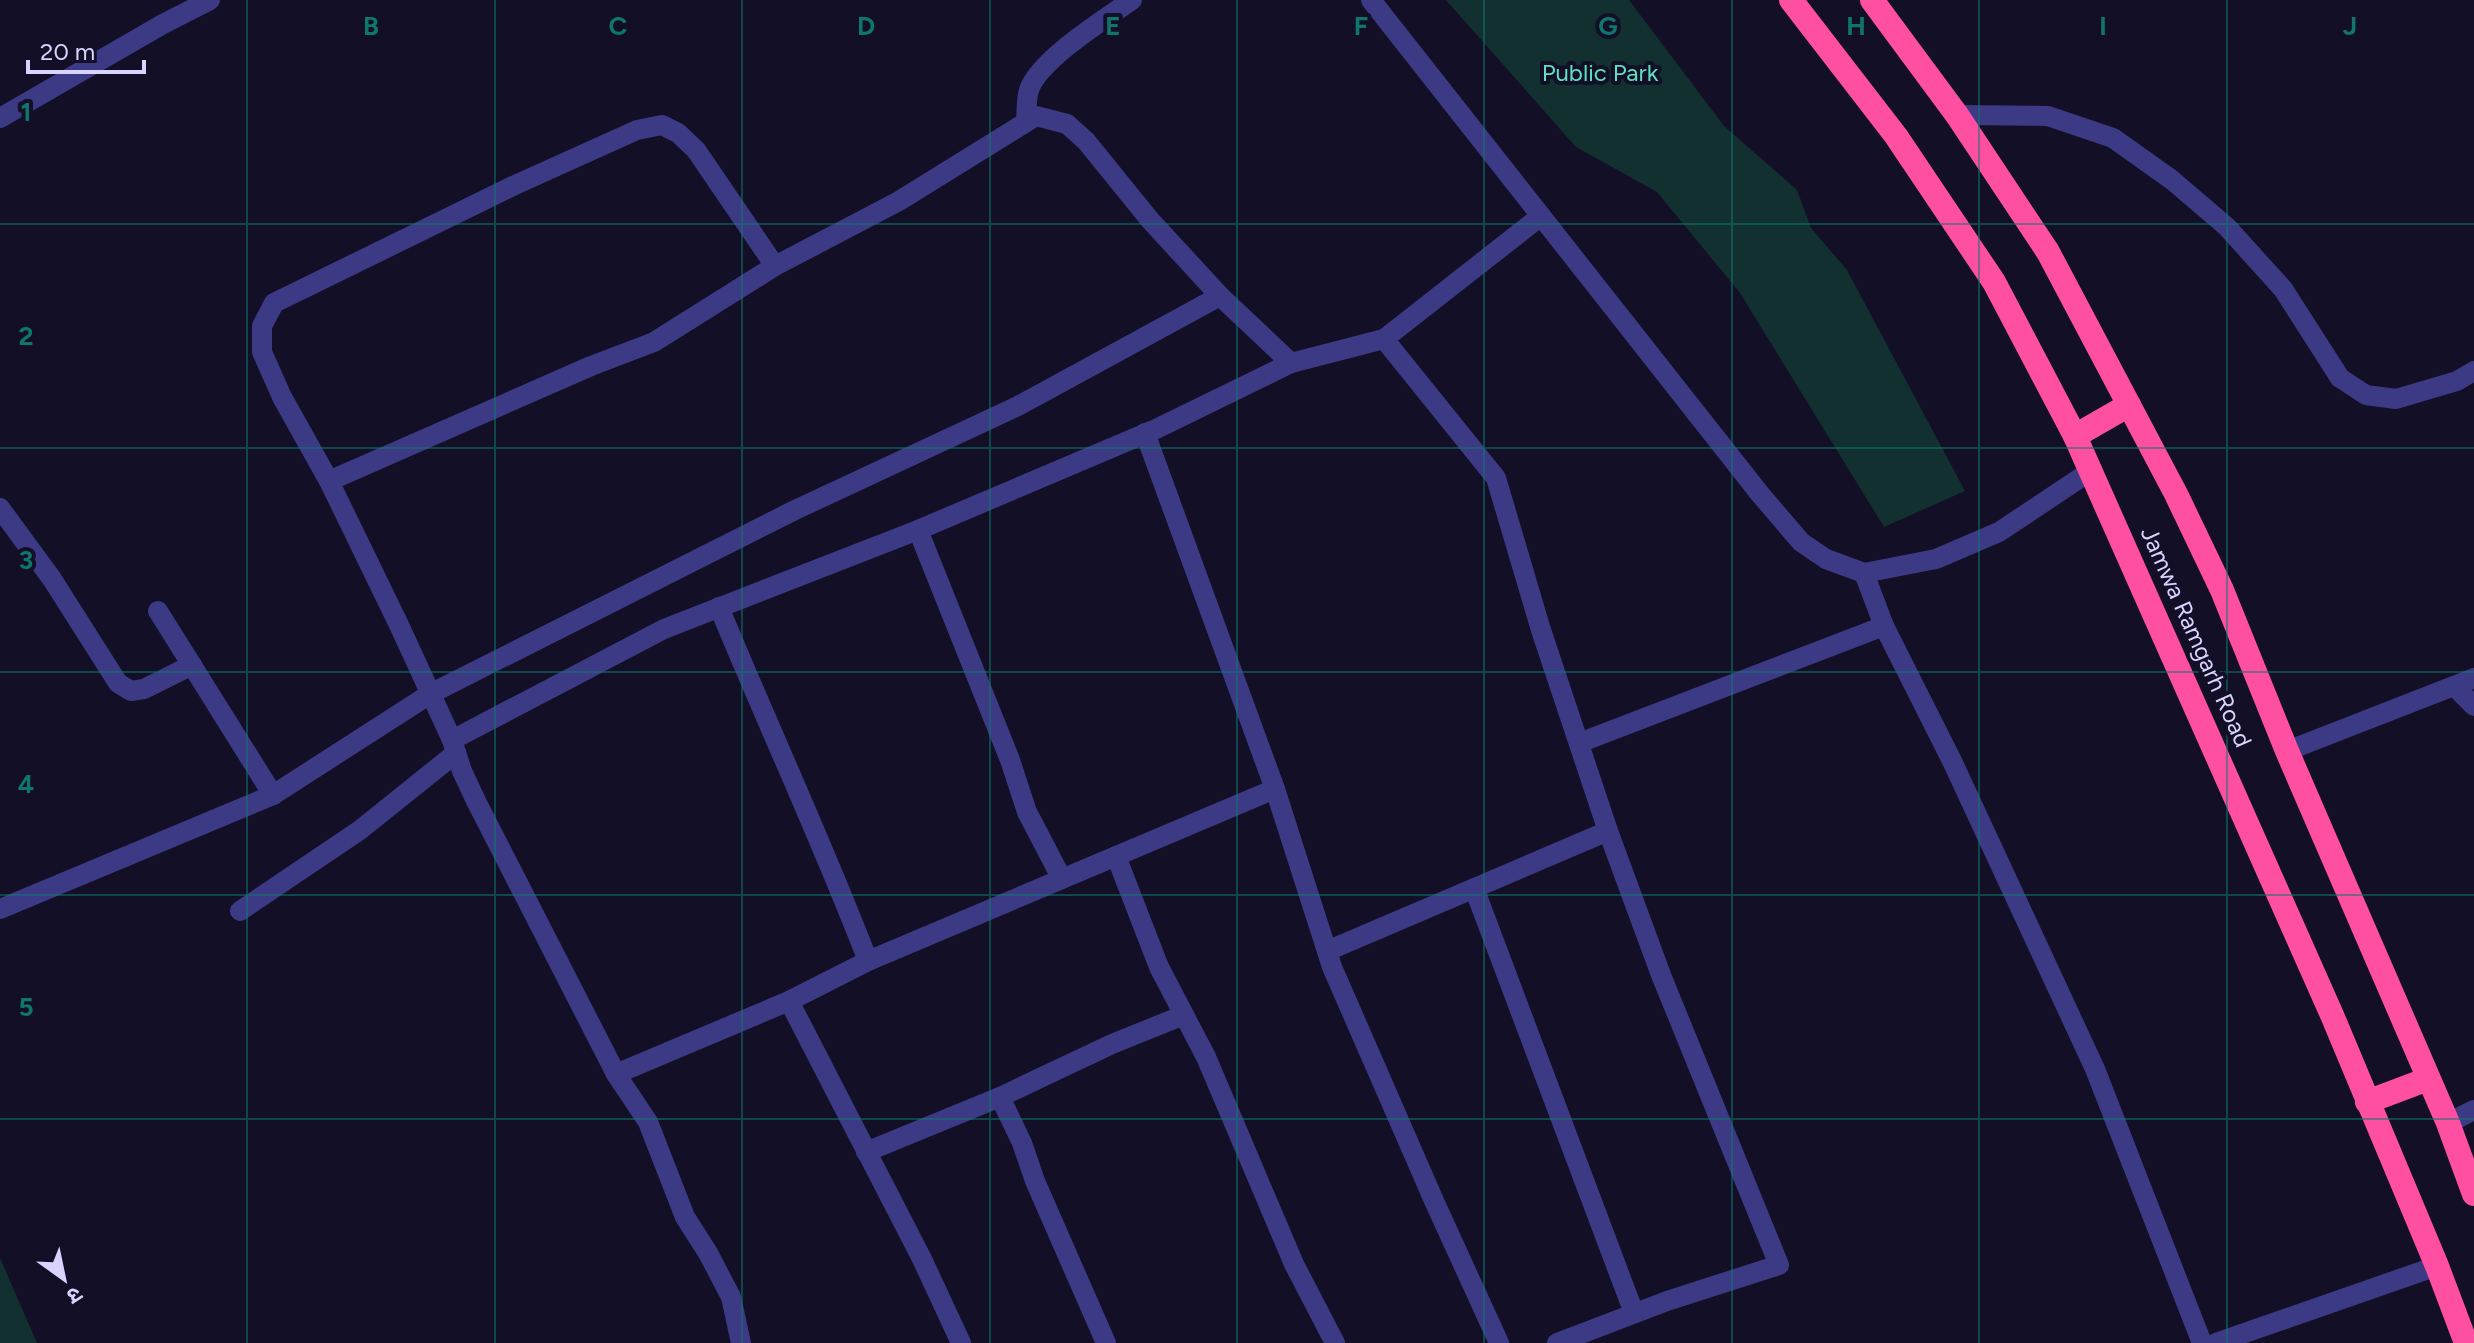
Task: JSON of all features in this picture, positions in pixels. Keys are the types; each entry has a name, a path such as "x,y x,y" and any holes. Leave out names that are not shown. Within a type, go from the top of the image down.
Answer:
{"highway":[{"name":"Jamwa Ramgarh Road","path":"1791,0 1896,136 1994,282 2075,436 2332,1015 2466,1343"},
{"name":"Jamwa Ramgarh Road","path":"1872,0 1957,115 2048,252 2176,494 2222,590 2287,751 2448,1123 2474,1194"},
{"path":"2075,436 2129,405"},
{"path":"2367,1102 2428,1079"}],"street":[{"path":"0,118 210,0"},
{"path":"1026,121 1029,88 1048,63 1132,0"},
{"path":"1371,0 1760,494 1801,542 1826,559 1864,573 1936,559 1999,532 2092,470"},
{"path":"1957,115 2048,116 2113,138 2172,180 2227,227 2283,289 2340,378 2366,395 2396,399 2457,381 2474,371"},
{"path":"329,481 591,366 654,342 775,266 899,201 1036,116 1067,124 1086,141 1150,220 1220,296 1291,363"},
{"path":"741,1343 731,1297 685,1217 648,1122 616,1074 476,801 454,746 329,481 282,397 262,352 262,326 274,303 515,185 637,130 662,125 678,133 696,150 775,266"},
{"path":"240,911 360,830 454,746 664,629 918,530 1145,433 1291,363 1384,339 1541,216"},
{"path":"0,909 273,795 430,694 795,510 1018,406 1220,296"},
{"path":"1384,339 1496,478 1541,630 1608,831 1661,975 1779,1265 1634,1313 1557,1343"},
{"path":"1145,433 1275,789 1332,967 1499,1343"},
{"path":"1,513 52,579 118,683 131,691 144,689 192,665"},
{"path":"918,530 1010,760 1027,812 1062,879"},
{"path":"1864,573 1884,626 1953,763 2095,1069 2202,1343"},
{"path":"719,607 772,735 814,825 868,961"},
{"path":"158,611 273,795"},
{"path":"1579,743 1884,626"},
{"path":"2287,751 2474,678"},
{"path":"2455,687 2474,706"},
{"path":"616,1074 789,1001 868,961 1275,789"},
{"path":"1327,951 1608,831"},
{"path":"1116,856 1159,967 1206,1057 1294,1264 1335,1343"},
{"path":"1474,888 1634,1313"},
{"path":"789,1001 922,1259 961,1343"},
{"path":"866,1152 1000,1097 1112,1044 1184,1015"},
{"path":"1000,1097 1106,1343"},
{"path":"2448,1123 2474,1110"},
{"path":"2216,1343 2437,1266"}],"green space":[{"name":"Public Park","path":"1446,0 1629,0 1724,126 1797,190 1811,228 1847,270 1965,491 1884,527 1740,293 1657,192 1576,147"},
{"path":"0,1258 37,1343 0,1343"}]}
